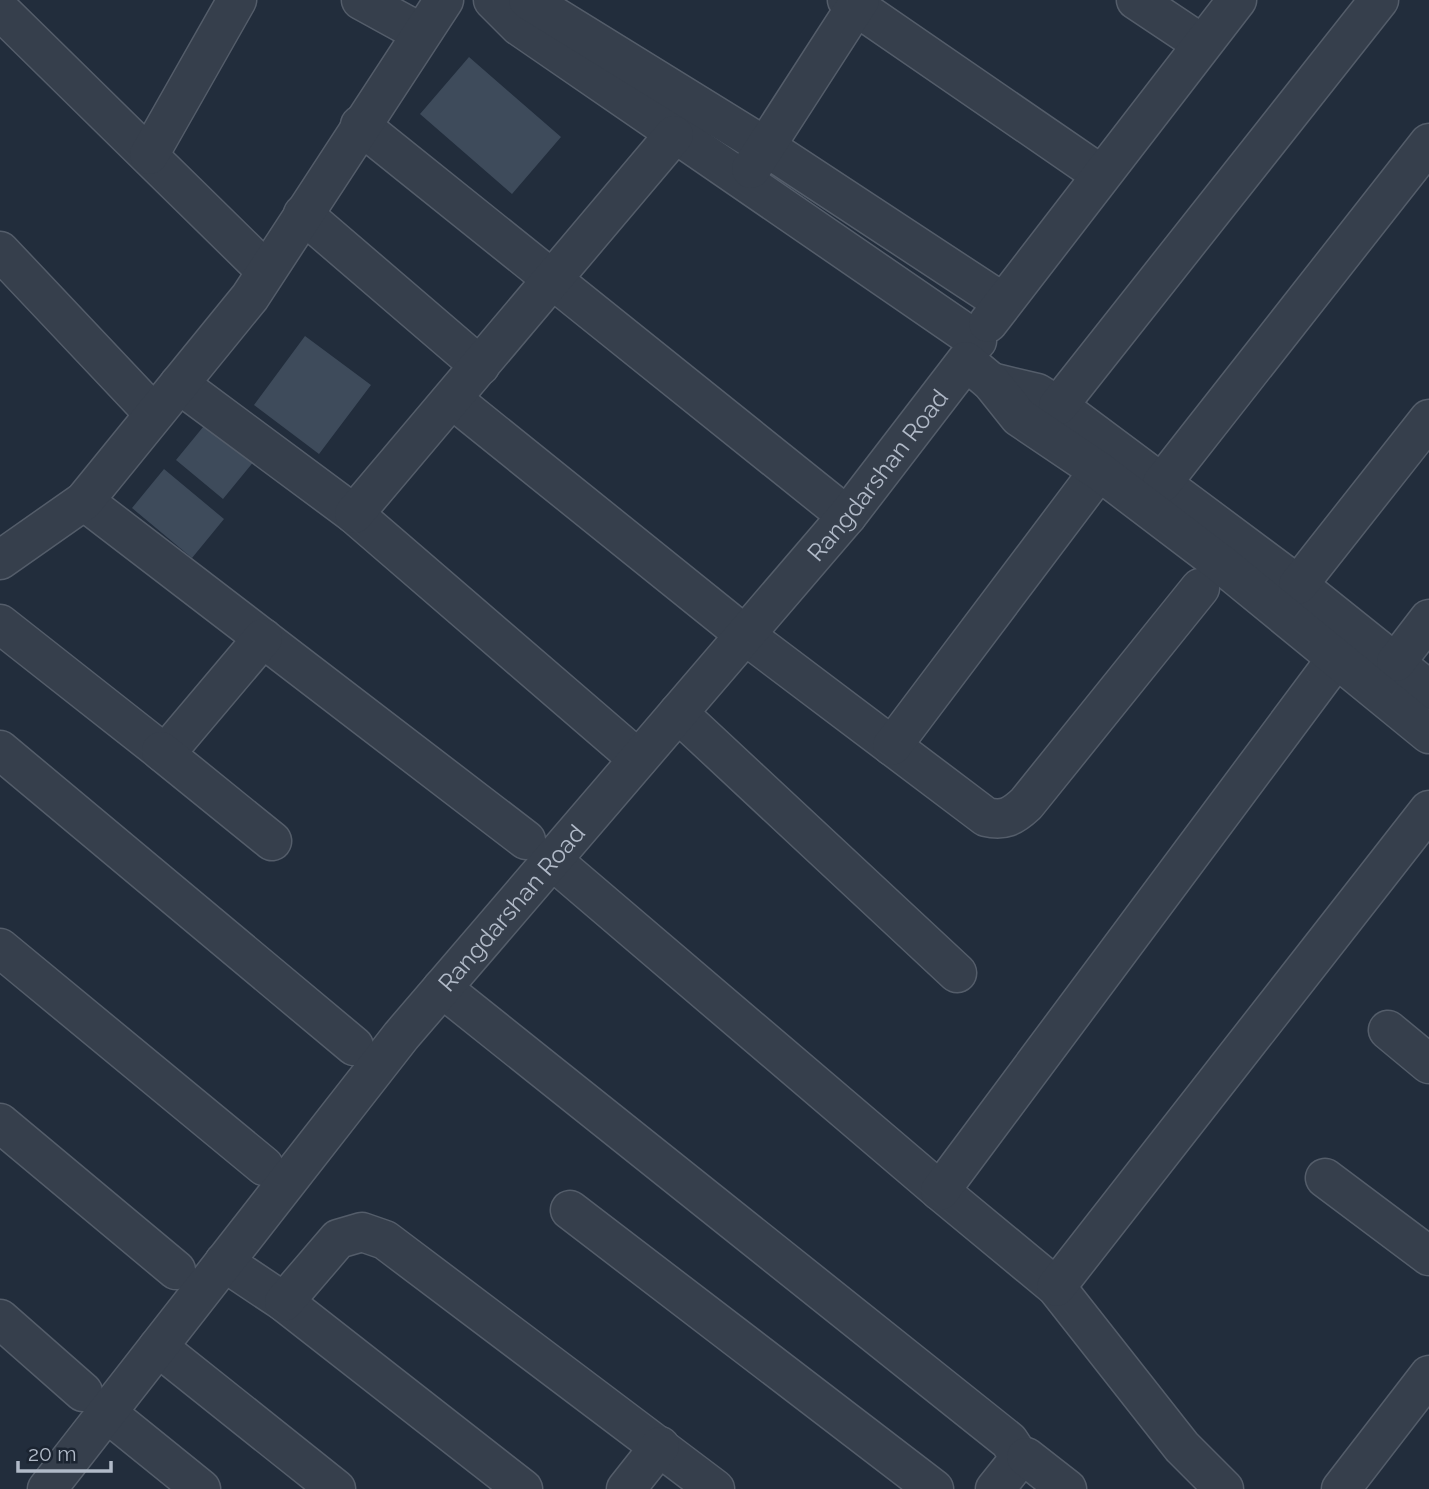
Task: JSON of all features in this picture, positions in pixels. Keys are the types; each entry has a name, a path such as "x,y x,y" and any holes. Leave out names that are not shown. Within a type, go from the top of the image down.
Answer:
{"street":[{"path":"149,155 237,0"},
{"path":"360,0 421,33"},
{"path":"0,560 84,501 250,297 444,0"},
{"path":"493,0 519,26 743,182 978,361 1058,405 1298,585 1429,690"},
{"path":"528,0 766,147 1002,302"},
{"path":"1136,0 1202,44"},
{"name":"Rangdarshan Road","path":"47,1489 95,1402 158,1347 401,1035 442,988 539,850 638,759 978,361 1002,302 1237,0"},
{"path":"1058,405 1379,0"},
{"path":"743,182 854,2 1100,174"},
{"path":"4,8 266,271"},
{"path":"360,125 847,516"},
{"path":"354,514 554,281 674,135"},
{"path":"1162,484 1429,143"},
{"path":"303,214 480,366"},
{"path":"0,251 154,414"},
{"path":"978,361 1019,417 1099,471 1275,606 1429,734"},
{"path":"179,384 354,514 638,759"},
{"path":"452,399 745,635 986,817 1000,820 1013,816 1200,588"},
{"path":"1298,585 1429,419"},
{"path":"892,746 1099,471"},
{"path":"84,501 539,850 1056,1287 1182,1447 1224,1489"},
{"path":"1396,662 1429,619"},
{"path":"0,624 272,841"},
{"path":"162,751 165,754 263,638"},
{"path":"940,1191 1336,659"},
{"path":"678,713 957,974"},
{"path":"0,750 354,1046"},
{"path":"1056,1287 1429,810"},
{"path":"0,948 264,1167"},
{"path":"442,988 1009,1441 1017,1454 1015,1464 995,1489"},
{"path":"1388,1030 1429,1064"},
{"path":"0,1123 176,1270"},
{"path":"1325,1178 1429,1256"},
{"path":"570,1210 934,1489"},
{"path":"284,1302 338,1239 362,1231 385,1240 715,1489"},
{"path":"224,1262 284,1302 523,1489"},
{"path":"0,1320 201,1489"},
{"path":"158,1347 336,1489"},
{"path":"1341,1489 1429,1375"},
{"path":"626,1489 660,1446"},
{"path":"1026,1457 1068,1489"}],"building":[{"path":"469,57 561,137 512,194 420,114"},
{"path":"305,336 371,385 319,454 254,405"},
{"path":"208,421 255,460 223,499 176,460"},
{"path":"164,469 224,519 192,558 132,508"}]}
